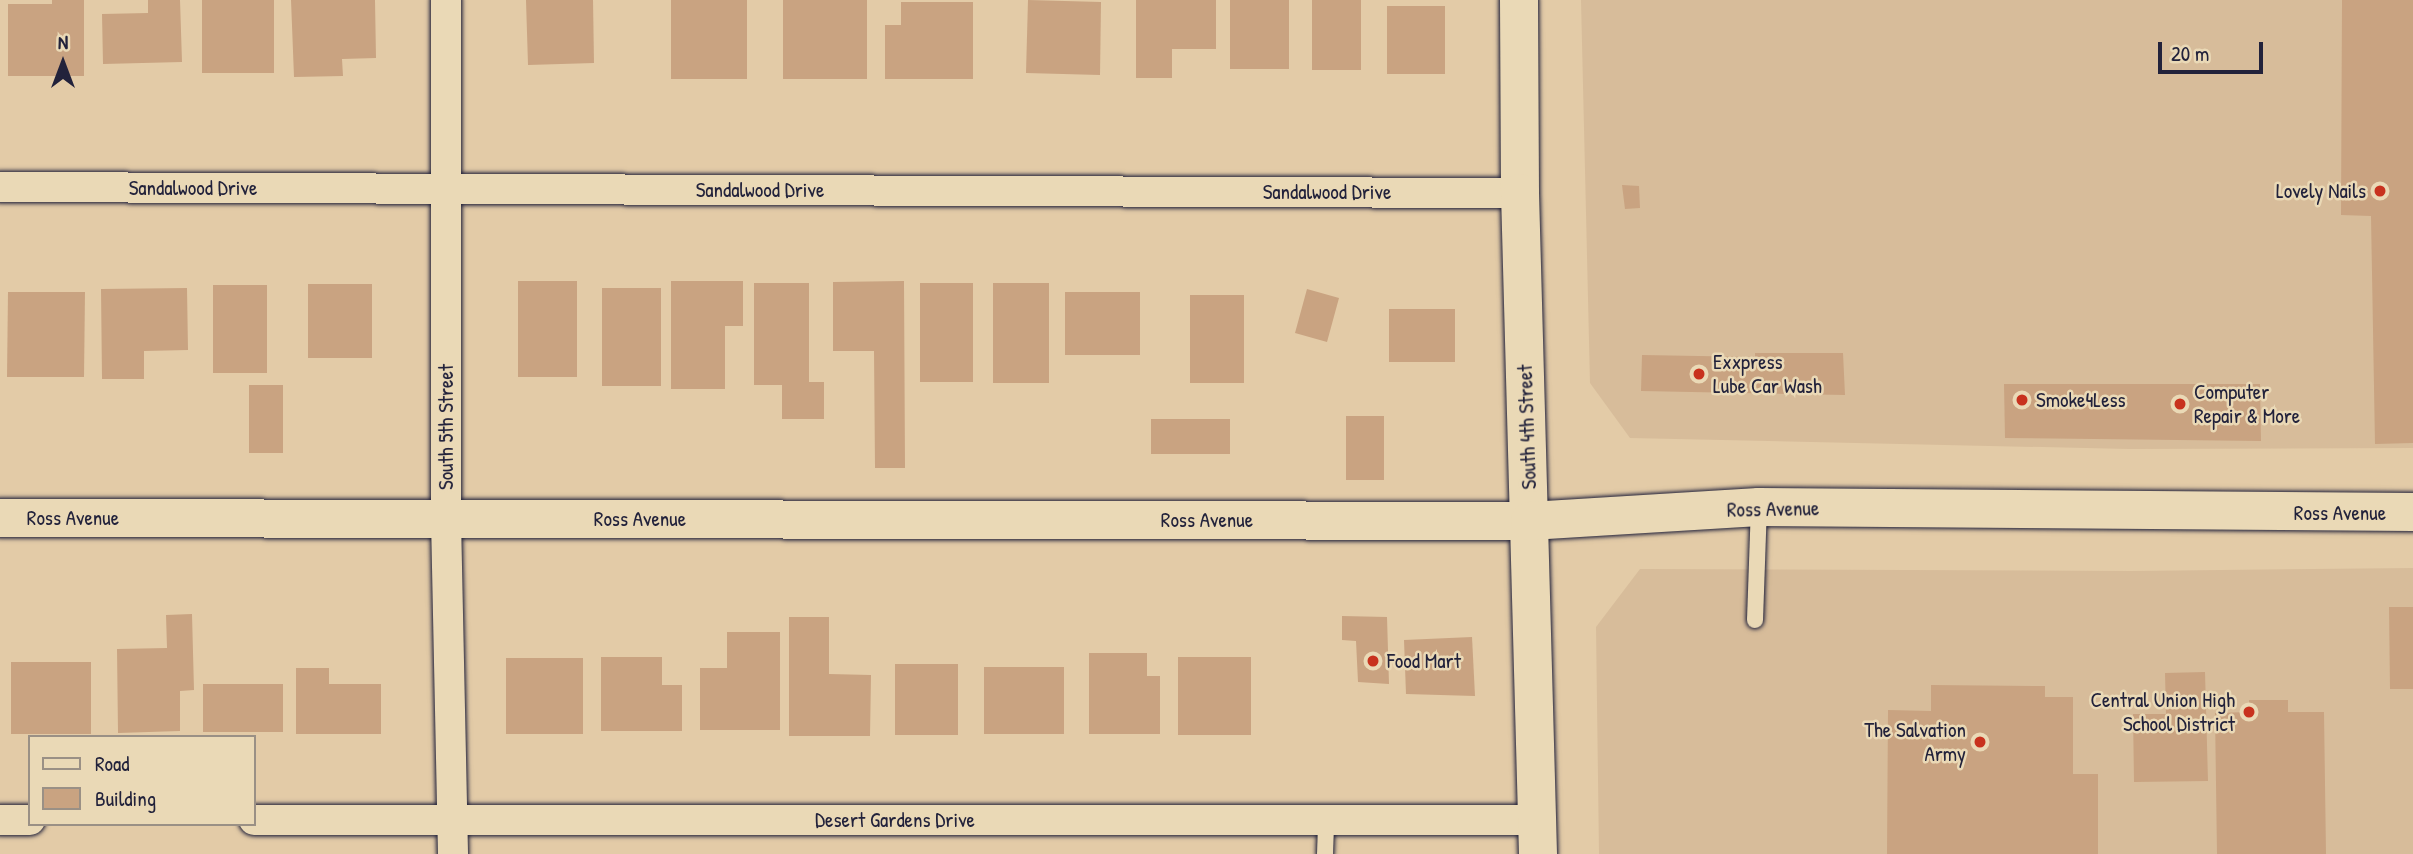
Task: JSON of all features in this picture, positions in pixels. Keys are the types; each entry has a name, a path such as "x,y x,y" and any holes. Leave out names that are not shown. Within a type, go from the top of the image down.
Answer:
{"street":[{"name":"South 5th Street","path":"446,0 446,519 453,854"},
{"name":"South 4th Street","path":"1519,0 1520,193 1538,837"},
{"name":"Sandalwood Drive","path":"0,187 1520,193"},
{"name":"Ross Avenue","path":"0,518 1530,521 1759,507 2413,512"},
{"path":"0,820 28,820"},
{"name":"Desert Gardens Drive","path":"256,820 1326,820 1538,837"}],"lane":[{"path":"1755,620 1759,507"},
{"path":"1325,854 1326,820"}],"shaded area":[{"path":"1581,0 2413,0 2413,448 2129,449 1630,438 1590,383"},
{"path":"2413,568 2413,854 1599,854 1596,627 1640,569 2131,571"}],"building":[{"path":"52,0 84,0 84,76 8,76 8,4 52,4"},
{"path":"148,0 180,0 182,62 103,64 102,14 148,13"},
{"path":"202,0 274,0 274,73 202,73"},
{"path":"291,0 375,0 376,58 342,59 343,76 294,77"},
{"path":"526,0 593,0 594,63 528,65"},
{"path":"671,0 747,0 747,79 671,79"},
{"path":"783,0 867,0 867,79 783,79"},
{"path":"1028,0 1101,2 1100,75 1026,73"},
{"path":"1136,0 1216,0 1216,49 1172,49 1172,78 1136,78"},
{"path":"1230,0 1289,0 1289,69 1230,69"},
{"path":"1312,0 1361,0 1361,70 1312,70"},
{"path":"2342,0 2413,0 2413,443 2375,444 2371,216 2341,215"},
{"path":"901,2 973,2 973,79 885,79 885,25 901,25"},
{"path":"1387,6 1445,6 1445,74 1387,74"},
{"path":"1622,185 1639,186 1640,208 1625,209"},
{"path":"518,281 577,281 577,377 518,377"},
{"path":"671,281 743,281 743,326 725,326 725,389 671,389"},
{"path":"904,281 905,468 875,468 874,351 833,351 833,282"},
{"path":"754,283 809,283 809,382 824,382 824,419 782,419 782,385 754,385"},
{"path":"920,283 973,283 973,382 920,382"},
{"path":"993,283 1049,283 1049,383 993,383"},
{"path":"308,284 372,284 372,358 308,358"},
{"path":"213,285 267,285 267,373 213,373"},
{"path":"187,288 188,350 144,351 144,379 102,379 101,289"},
{"path":"602,288 661,288 661,386 602,386"},
{"path":"1307,289 1339,298 1327,342 1295,333"},
{"path":"8,292 85,292 84,377 7,377"},
{"path":"1065,292 1140,292 1140,355 1065,355"},
{"path":"1190,295 1244,295 1244,383 1190,383"},
{"path":"1389,309 1455,309 1455,362 1389,362"},
{"path":"1755,353 1843,353 1845,395 1641,391 1642,355 1755,357"},
{"path":"2004,384 2260,384 2261,441 2005,438"},
{"path":"249,385 283,385 283,453 249,453"},
{"path":"1346,416 1384,416 1384,480 1346,480"},
{"path":"1151,419 1230,419 1230,454 1151,454"},
{"path":"2389,607 2413,607 2413,689 2390,689"},
{"path":"192,614 194,690 180,691 180,731 118,733 117,649 167,648 166,615"},
{"name":"Food Mart","path":"1342,616 1387,617 1389,684 1358,682 1356,641 1342,640"},
{"path":"789,617 829,617 829,674 871,675 870,736 789,736"},
{"path":"727,632 780,632 780,730 700,730 700,668 727,668"},
{"path":"1472,637 1475,696 1406,694 1404,640"},
{"path":"1089,653 1147,653 1147,676 1160,676 1160,734 1089,734"},
{"path":"601,657 662,657 662,685 682,685 682,731 601,731"},
{"path":"1178,657 1251,657 1251,735 1178,735"},
{"path":"506,658 583,658 583,734 506,734"},
{"path":"11,662 91,662 91,734 11,734"},
{"path":"895,664 958,664 958,735 895,735"},
{"path":"984,667 1064,667 1064,734 984,734"},
{"path":"296,668 329,668 329,684 381,684 381,734 296,734"},
{"path":"2205,672 2208,781 2134,782 2133,714 2166,714 2165,673"},
{"path":"203,684 283,684 283,732 203,732"},
{"name":"The Salvation Army","path":"1931,685 2045,686 2045,697 2073,697 2073,774 2098,774 2098,854 1887,854 1888,710 1931,711"},
{"path":"2249,700 2288,700 2288,712 2324,712 2326,854 2217,854 2215,713 2249,712"}],"place":[{"name":"Lovely Nails","path":"2380,191"},
{"name":"Exxpress Lube Car Wash","path":"1699,374"},
{"name":"Smoke4Less","path":"2022,400"},
{"name":"Computer Repair & More","path":"2180,404"},
{"name":"Food Mart","path":"1373,661"},
{"name":"Central Union High School District","path":"2249,712"},
{"name":"The Salvation Army","path":"1980,742"}]}
